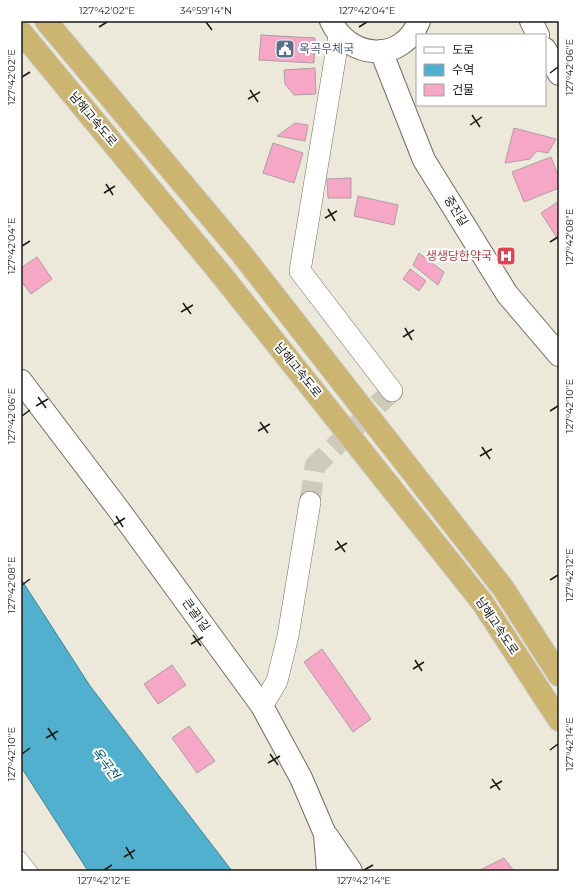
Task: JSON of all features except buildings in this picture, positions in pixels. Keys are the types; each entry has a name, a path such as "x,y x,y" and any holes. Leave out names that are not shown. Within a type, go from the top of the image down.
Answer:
{"highway":[{"name":"남해고속도로","path":"46,21 246,259 503,588 559,675"},
{"name":"남해고속도로","path":"21,32 220,273 482,602 559,720"}],"main road":[{"path":"334,28 351,45 366,51 381,51 393,48 404,42 412,33 419,21"},
{"path":"531,21 538,34"},
{"name":"중진길","path":"381,51 424,160 507,294 559,355"},
{"path":"546,51 559,74"},
{"name":"큰골1길","path":"21,381 119,510 262,706 301,778 325,834 328,871"},
{"path":"325,834 351,871"}],"street":[{"path":"334,28 300,271 392,391"},
{"path":"262,706 277,681 286,643 310,502"}],"lane":[{"path":"21,857 32,871"}],"water":[{"name":"옥곡천","path":"21,579 90,686 232,871 88,871 21,767"}],"tunnel":[{"path":"310,502 315,466 392,391"}],"place":[{"name":"옥곡우체국","path":"285,49"},
{"name":"생생당한약국","path":"506,256"}]}
